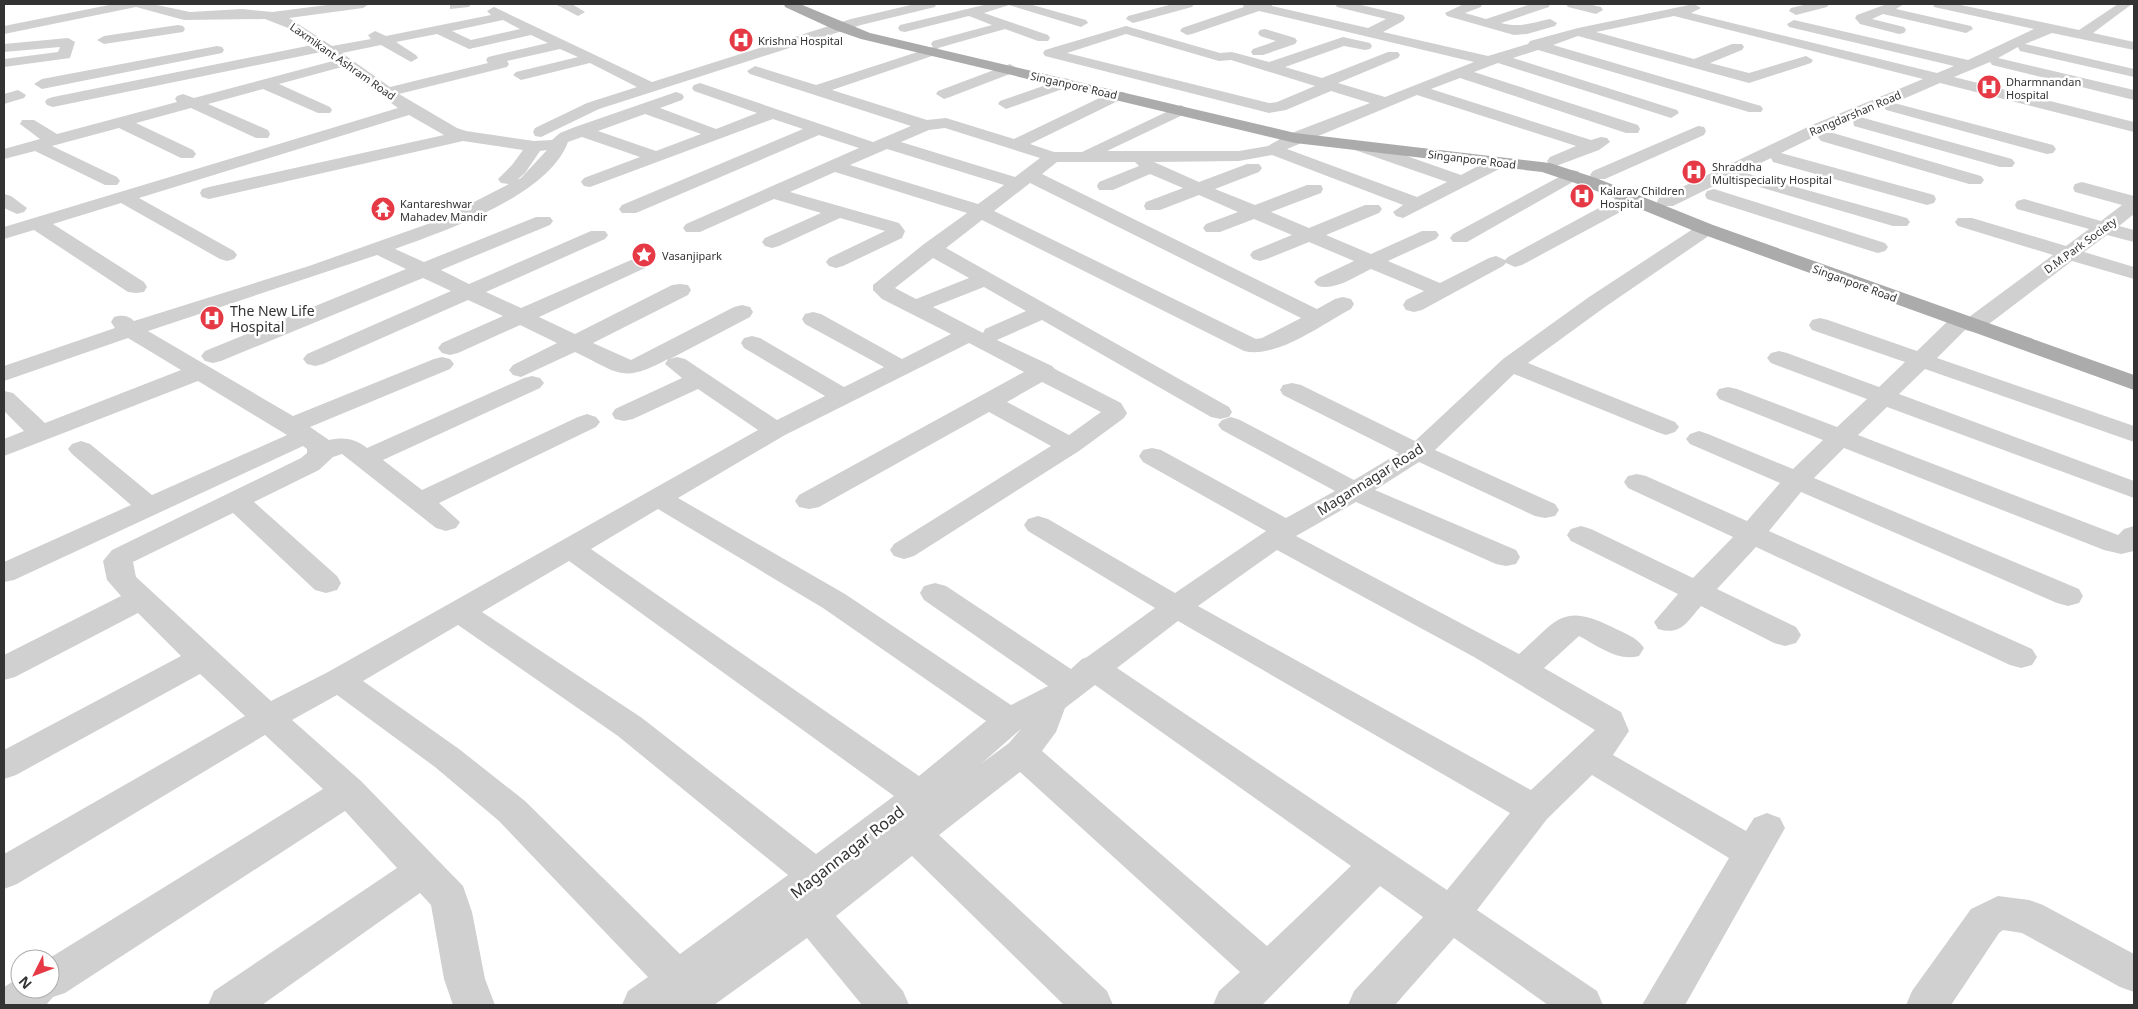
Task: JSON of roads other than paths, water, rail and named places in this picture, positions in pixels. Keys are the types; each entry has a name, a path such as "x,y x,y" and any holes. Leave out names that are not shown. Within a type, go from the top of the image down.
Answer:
{"main road":[{"path":"790,4 840,27"},
{"name":"Singanpore Road","path":"808,4 873,30 1010,70 1066,83 1121,92 1180,110 1361,146 1544,167 1572,175 1706,229 1972,321 2134,369"},
{"name":"Singanpore Road","path":"935,48 1302,135 1508,152 1556,161 1599,175 1702,219 2134,383"}],"street":[{"path":"68,18 55,6 69,4"},
{"path":"4,30 133,4"},
{"name":"Laxmikant Ashram Road","path":"140,4 160,11 198,10 243,12 273,16 304,32 388,92 414,105 451,132 472,137 531,140 569,137 700,88 783,62"},
{"path":"243,12 285,4"},
{"path":"273,16 363,4"},
{"path":"562,4 578,12"},
{"path":"839,44 873,30 925,4"},
{"path":"4,374 126,326 348,251 439,216 515,173 531,140 584,109 840,27 873,30 1003,4"},
{"path":"1016,4 1081,23"},
{"path":"1133,19 1187,4"},
{"path":"1342,4 1398,18 1372,32"},
{"path":"1476,4 1452,13 1520,32 1568,14 1605,6"},
{"path":"1486,23 1544,4"},
{"path":"693,228 926,125 946,123 1053,157 1082,156 1145,162 1239,156 1273,150 1302,135 1535,44 1578,32 1677,13 1707,4"},
{"path":"1796,11 1822,4"},
{"path":"1898,4 1862,20 1908,32"},
{"path":"1939,4 2052,32 2134,58"},
{"path":"1972,11 1991,4"},
{"path":"2083,34 2106,8 2126,4"},
{"path":"1187,31 1257,5 1493,60 1671,113"},
{"path":"2106,8 2134,16"},
{"name":"Rangdarshan Road","path":"1666,202 1818,129 1943,81 2106,8"},
{"path":"105,59 173,50 178,24 198,10"},
{"path":"1882,10 1976,31"},
{"path":"969,12 1006,25 1050,52 1264,108 1275,108 1393,54"},
{"path":"53,102 383,40 438,29 499,13 650,88"},
{"path":"1677,13 1943,81 2134,127"},
{"path":"1777,20 2134,112"},
{"path":"1214,22 1240,28"},
{"path":"385,23 364,28 383,40 409,64 426,66"},
{"path":"815,91 1006,25"},
{"path":"438,29 469,45 533,30"},
{"path":"1050,52 1126,30 1219,57"},
{"path":"287,36 304,32"},
{"path":"1240,59 1290,41 1265,32"},
{"path":"1578,32 1740,77 1754,78 1806,60"},
{"path":"2052,32 2083,34 2134,46"},
{"path":"104,40 177,34"},
{"path":"129,46 177,34"},
{"path":"1995,35 2023,45 2134,74"},
{"path":"4,48 68,42 65,55 62,56 4,63"},
{"path":"1268,72 1339,42 1365,46"},
{"path":"1106,67 1171,43"},
{"path":"388,92 492,59 560,44"},
{"path":"1535,44 1754,109"},
{"name":"Rangdarshan Road","path":"1971,69 1997,62 2023,45"},
{"path":"1694,64 1737,47"},
{"path":"42,84 228,48"},
{"path":"1015,145 1121,92 1219,57 1230,56 1268,72 1325,85 1385,102"},
{"path":"464,57 492,59"},
{"path":"521,75 590,59"},
{"path":"4,154 257,84 345,62"},
{"path":"1997,62 2134,95"},
{"path":"893,115 1010,70"},
{"path":"755,71 926,125"},
{"path":"1460,73 1632,129"},
{"path":"369,78 388,74"},
{"path":"229,77 257,84 324,110"},
{"name":"Rangdarshan Road","path":"1686,211 1779,158 1892,107 1923,96 1943,81"},
{"path":"1006,104 1066,83"},
{"path":"1215,95 1242,84"},
{"path":"700,88 818,129 880,146 1023,179 1318,318"},
{"path":"167,90 190,103 262,134"},
{"path":"1417,90 1593,146"},
{"path":"1556,161 1710,96"},
{"path":"98,104 124,121 187,154"},
{"path":"4,233 414,105"},
{"path":"1892,107 2047,149"},
{"path":"646,109 718,135"},
{"path":"1082,156 1180,110"},
{"path":"590,182 773,113"},
{"path":"1860,122 2006,163"},
{"path":"28,124 54,140"},
{"path":"629,209 818,129"},
{"path":"1599,175 1698,131"},
{"path":"209,193 472,137"},
{"path":"4,362 380,249 446,224 516,189 547,162 569,137 656,157"},
{"path":"1827,137 1975,180"},
{"path":"36,145 111,181"},
{"path":"1361,146 1462,181"},
{"path":"1273,150 1418,204"},
{"path":"904,550 1070,446 1115,413 1112,408 980,334 915,307 890,294 883,288 884,284 1053,157"},
{"path":"1779,158 1927,199"},
{"path":"1106,186 1145,162"},
{"path":"1145,162 1199,188 1442,290"},
{"path":"1396,215 1499,162"},
{"path":"1884,187 1920,164"},
{"path":"834,166 980,212 1252,346 1267,345 1343,304"},
{"path":"1153,206 1253,168"},
{"path":"1460,238 1572,175"},
{"path":"1746,176 1900,222"},
{"path":"252,183 266,201"},
{"path":"1213,228 1314,188"},
{"name":"D.M.Park Society","path":"1669,622 1752,534 1796,481 1922,360 1972,321 2104,228 2134,203 2082,188"},
{"path":"772,193 836,213 892,227 895,230 895,234 836,262"},
{"path":"1714,195 1878,247"},
{"path":"123,197 227,255"},
{"path":"1414,306 1442,290 1506,262 1630,199"},
{"path":"2024,205 2134,236"},
{"path":"1260,255 1372,209"},
{"path":"772,242 836,213"},
{"path":"4,448 543,220"},
{"path":"1965,222 2132,273"},
{"path":"37,223 136,287"},
{"name":"Magannagar Road","path":"644,1005 687,997 813,895 919,795 1015,736 1039,732 1071,684 1176,607 1281,534 1355,492 1418,452 1511,364 1597,302 1706,229"},
{"path":"1325,282 1429,235"},
{"path":"316,359 598,236"},
{"path":"931,248 1225,419 1355,492 1506,557"},
{"path":"380,249 574,344 628,368 638,366 742,312"},
{"path":"8,564 150,507 306,438 446,356 520,317 638,264"},
{"path":"915,307 986,280"},
{"path":"363,459 526,377 574,344 680,290"},
{"path":"4,874 269,717 339,680 776,430 902,368 980,334 1043,312"},
{"path":"813,319 902,368"},
{"path":"1820,325 2134,434"},
{"path":"126,326 207,363 306,438 320,456 310,464 122,556 118,561 122,580 203,658 348,791 449,898 454,917 466,1002"},
{"path":"752,343 844,397"},
{"path":"1779,358 2134,490"},
{"path":"678,364 776,430"},
{"path":"1511,364 1666,427"},
{"path":"809,501 1044,371"},
{"path":"624,414 700,379"},
{"path":"1292,390 1418,452 1545,510"},
{"path":"1728,394 2114,544 2123,546 2128,544 2134,535"},
{"path":"4,398 40,434"},
{"path":"989,402 1070,446"},
{"path":"420,502 587,422"},
{"path":"306,438 348,446 446,522"},
{"path":"1698,439 2068,596"},
{"path":"81,449 150,507"},
{"path":"1152,456 1281,534 1523,669 1609,721 1612,731 1589,757 1534,809 1450,914 1369,1005"},
{"path":"1637,482 2021,657"},
{"path":"657,497 834,601 1015,736 1267,971"},
{"path":"236,501 326,583"},
{"path":"1038,525 1176,607 1534,809"},
{"path":"1580,535 1785,635"},
{"path":"569,547 919,795"},
{"path":"935,593 1071,684 1378,864 1582,1005"},
{"path":"4,668 142,598"},
{"path":"459,610 630,727 813,895 888,1005"},
{"path":"1523,669 1573,624 1584,626 1628,648"},
{"path":"4,766 203,658"},
{"path":"339,680 447,758 512,811 687,997"},
{"name":"Magannagar Road","path":"813,895 913,834 1015,736"},
{"path":"1589,757 1759,840 1663,1005"},
{"path":"60,974 348,791"},
{"path":"913,834 1092,1005"},
{"path":"1240,1003 1267,971 1378,864"},
{"path":"230,1005 423,870"},
{"path":"1927,1005 1985,921 1998,913 2029,917 2134,974"}],"place":[{"name":"Krishna Hospital","path":"741,40"},
{"name":"Dharmnandan Hospital","path":"1989,87"},
{"name":"Shraddha Multispeciality Hospital","path":"1694,172"},
{"name":"Kalarav Children Hospital","path":"1582,196"},
{"name":"Kantareshwar Mahadev Mandir","path":"383,209"},
{"name":"Vasanjipark","path":"644,255"},
{"name":"The New Life Hospital","path":"212,318"}]}
